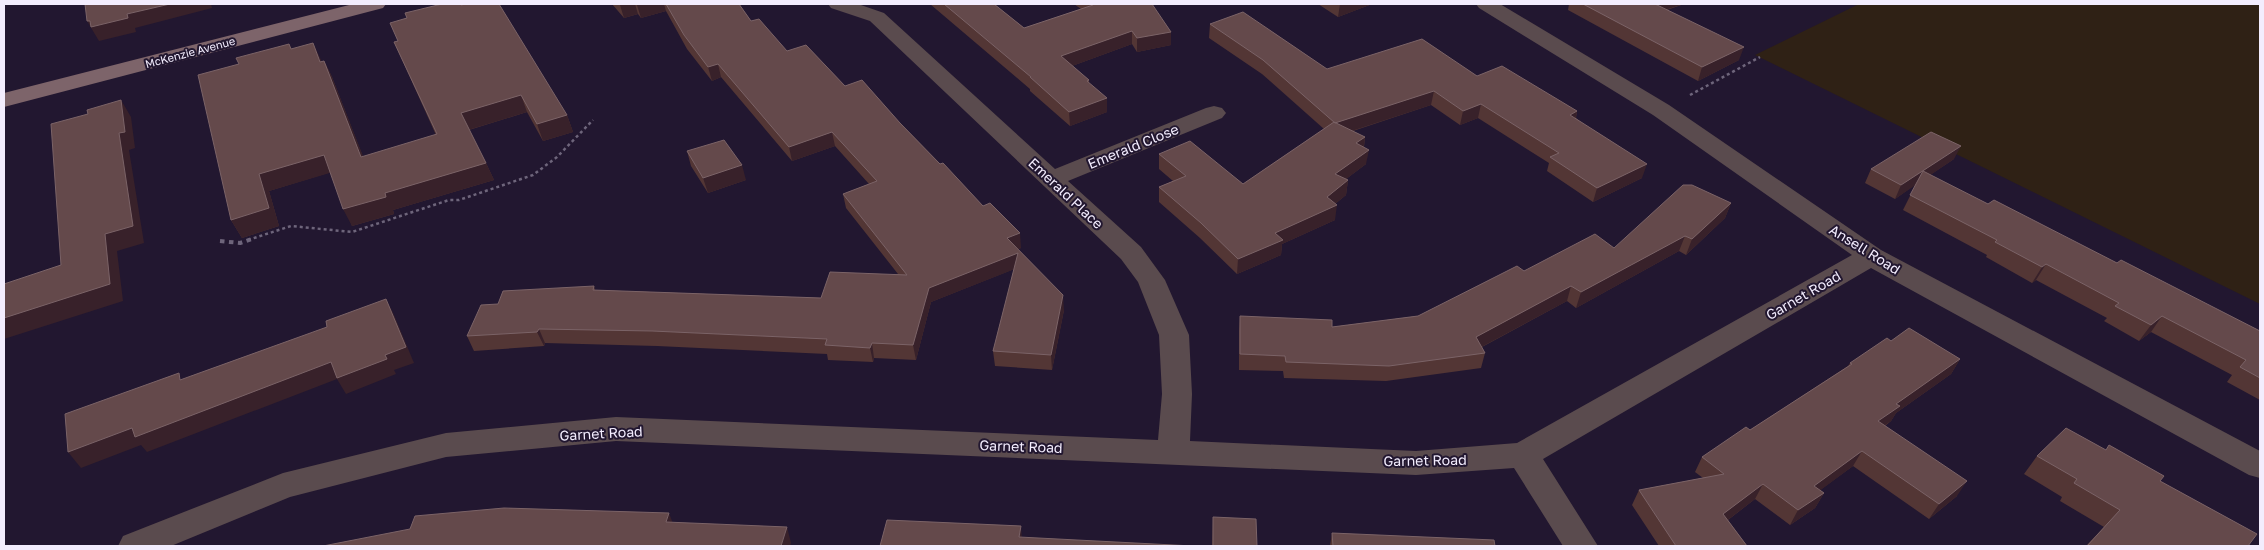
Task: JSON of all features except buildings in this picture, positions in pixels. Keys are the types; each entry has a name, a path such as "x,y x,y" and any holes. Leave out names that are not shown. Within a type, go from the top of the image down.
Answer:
{"main road":[{"name":"McKenzie Avenue","path":"4,100 376,4"}],"street":[{"name":"Emerald Place","path":"838,4 878,17 1131,253 1151,280 1174,335 1176,394 1173,453"},
{"name":"Ansell Road","path":"1486,4 1660,110 1871,256 2260,466"},
{"name":"Emerald Close","path":"1051,178 1214,113"},
{"name":"Garnet Road","path":"135,546 283,486 446,445 616,429 1416,463 1523,455 1871,256"},
{"path":"1523,455 1581,546"}],"path":[{"path":"1660,110 1760,57"},
{"path":"220,242 240,243 291,226 352,232 449,200 459,200 532,175 544,168 555,160 593,120"}],"shaded area":[{"path":"1859,4 2260,4 2260,304 1755,55"}]}
